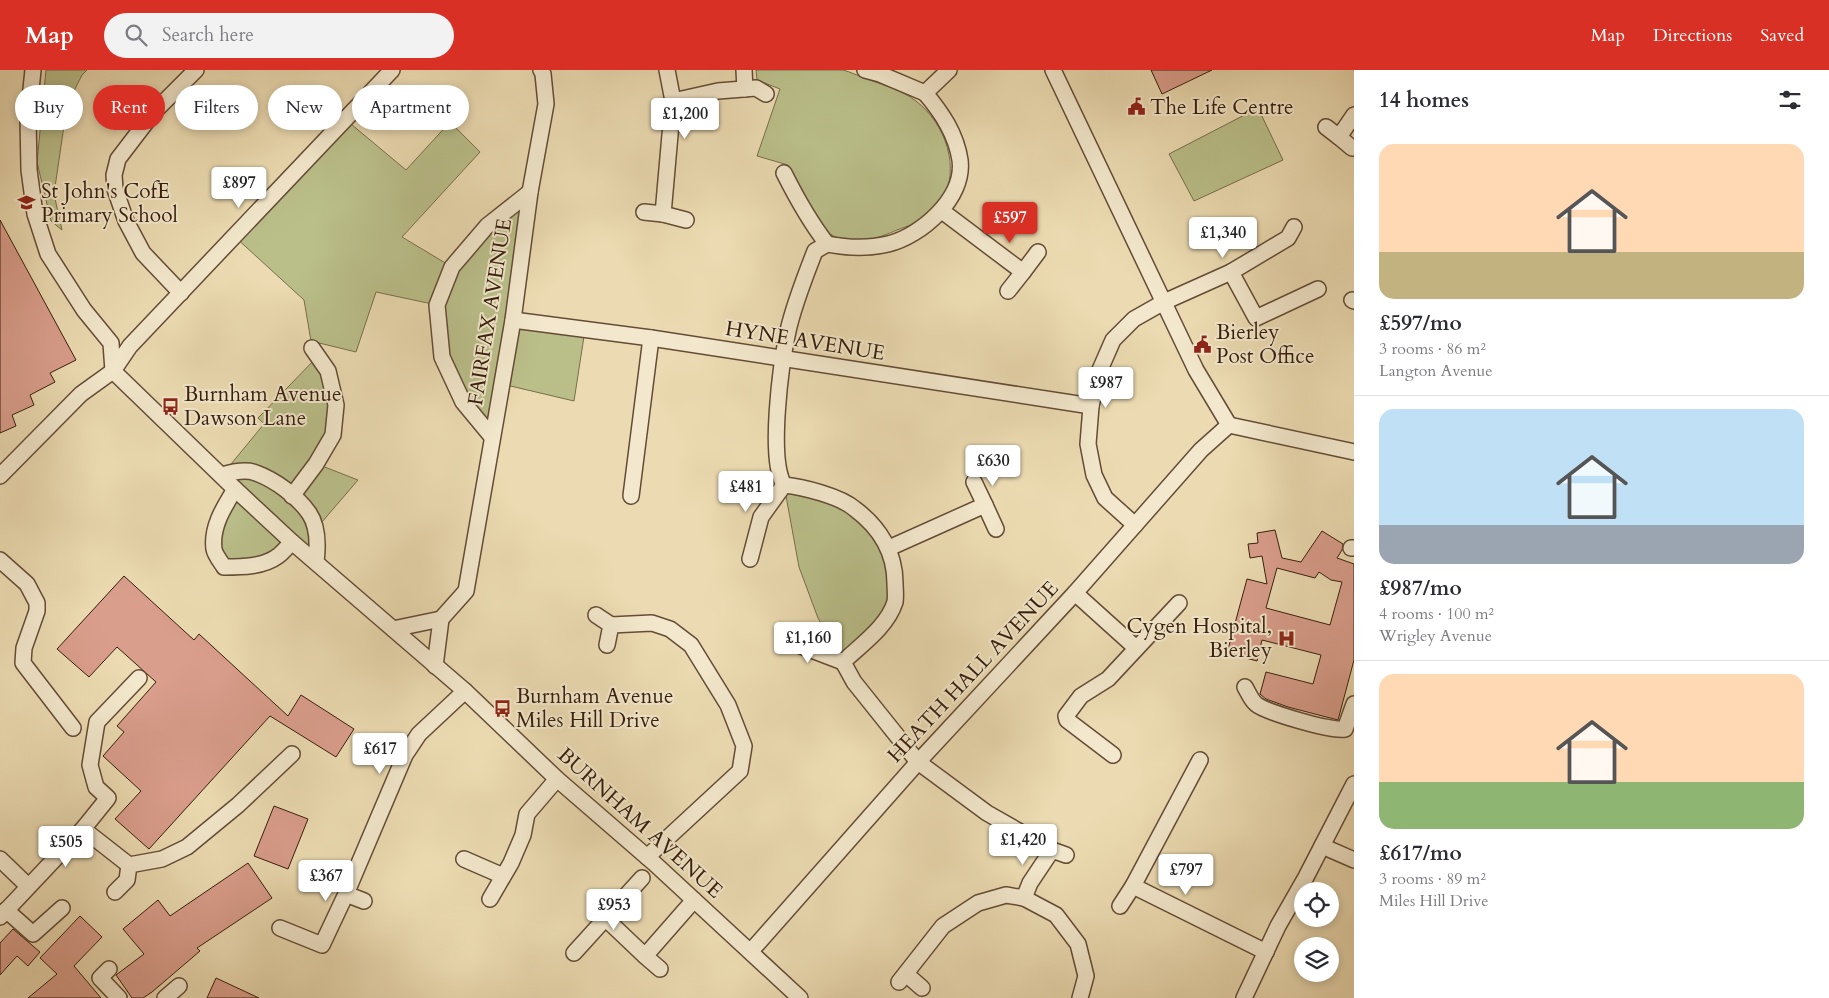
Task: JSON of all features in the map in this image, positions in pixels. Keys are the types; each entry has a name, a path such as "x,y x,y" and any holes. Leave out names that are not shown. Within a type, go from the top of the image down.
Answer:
{"street":[{"path":"33,70 28,135 29,170 35,214 48,254 84,310 111,343 113,371"},
{"path":"180,293 143,252 126,221 115,189 114,175 118,159 154,112 196,70"},
{"path":"0,476 81,394 113,371 130,346 392,70"},
{"name":"FAIRFAX AVENUE","path":"441,619 466,591 513,320 530,192 546,104 541,70"},
{"path":"663,214 674,101 667,70"},
{"path":"744,70 745,89"},
{"path":"784,485 779,478 776,432 783,359 789,329 815,251 827,244 851,248 871,248 890,244 921,227 942,211 957,185 960,162 955,140 944,117 925,93 879,72 864,70"},
{"path":"925,93 949,70"},
{"path":"1053,70 1196,370 1229,425 1354,452"},
{"path":"674,101 718,91 756,88 766,94"},
{"path":"1340,137 1354,115"},
{"path":"1326,127 1352,148"},
{"path":"784,172 817,231 827,244"},
{"name":"FAIRFAX AVENUE","path":"492,438 463,402 442,357 437,305 452,267 487,226 530,192"},
{"path":"942,211 1023,272"},
{"path":"644,212 663,214 686,220"},
{"path":"1135,525 1105,498 1094,475 1088,444 1091,406 1099,372 1113,340 1134,319 1164,302 1231,272 1288,238 1294,227"},
{"path":"1008,291 1038,252"},
{"path":"1231,272 1258,322 1318,289"},
{"name":"HYNE AVENUE","path":"513,320 651,338 1091,406"},
{"path":"631,496 651,338"},
{"path":"292,496 316,464 333,435 336,405 328,371 312,348"},
{"name":"BURNHAM AVENUE","path":"113,371 292,542 465,691 558,778 751,951 800,998"},
{"name":"HEATH HALL AVENUE","path":"751,951 918,762 1074,593 1202,450 1229,425"},
{"path":"222,475 232,472 255,472 274,482 292,496 309,513 316,530 316,562"},
{"path":"974,482 996,529"},
{"path":"784,485 801,486 830,496 854,508 871,525 889,548 895,570 895,601 880,628 843,662"},
{"path":"750,559 761,517 784,485"},
{"path":"235,489 225,505 216,528 214,550 224,567 260,564 278,556 292,542"},
{"path":"889,548 985,505"},
{"path":"0,560 28,584 36,603 37,611 24,648 23,663 73,728"},
{"path":"1074,593 1136,648"},
{"path":"1112,755 1067,720 1066,716 1081,696 1108,679 1179,603"},
{"path":"596,616 612,625 652,623 670,629 691,645 728,705 744,746 740,772 647,857"},
{"path":"393,629 441,619 435,666"},
{"path":"607,645 612,625"},
{"path":"784,639 843,662 854,682 918,762 986,813 1059,853 1030,882 1024,898"},
{"path":"62,908 33,934 3,914 83,829 108,798 96,787 90,765 97,722 139,678"},
{"path":"1245,687 1256,704 1294,720 1336,730 1345,729 1354,704"},
{"path":"280,928 322,945 346,894 405,755 419,734 465,691"},
{"path":"83,829 128,865 162,859 187,848 292,754"},
{"path":"1120,906 1133,886 1200,760"},
{"path":"490,899 523,835 527,814 558,778"},
{"path":"1244,998 1278,926 1306,877 1354,784"},
{"path":"1322,846 1354,860"},
{"path":"0,859 28,886"},
{"path":"464,859 503,876"},
{"path":"115,892 127,880 128,865"},
{"path":"574,954 642,878"},
{"path":"1133,886 1266,952"},
{"path":"346,894 364,901"},
{"path":"922,988 902,978 943,926 978,903 1006,895 1024,898 1056,915 1078,944 1086,976 1080,998"},
{"path":"645,956 694,900"},
{"path":"605,918 660,969"},
{"path":"109,969 100,978 119,998"},
{"path":"165,998 179,986"}],"green space":[{"path":"46,70 87,70 77,85 45,85"},
{"path":"756,70 843,70 898,91 916,101 935,121 947,147 950,175 947,189 941,202 932,212 921,219 876,238 853,241 838,238 829,233 813,217 801,196 788,165 757,156 780,89 757,80"},
{"path":"1258,108 1283,160 1194,201 1169,154"},
{"path":"345,119 352,125 352,130 358,130 406,170 443,130 458,130 480,152 402,237 452,267 530,192 513,320 585,330 574,401 502,384 492,437 442,357 437,305 376,292 356,352 311,341 304,300 234,236 335,130 342,130 342,122"},
{"path":"40,130 63,130 54,194 62,230 51,221 37,162"},
{"path":"317,357 336,405 317,464 358,480 316,529 317,552 293,542 278,556 224,567 216,528 235,489 222,475 264,424 258,418"},
{"path":"784,485 830,496 889,548 895,601 843,662 818,618 799,567"}],"building":[{"path":"1151,70 1212,70 1162,94"},
{"path":"0,220 76,360 50,373 55,382 30,395 34,405 12,415 16,426 0,433"},
{"path":"1275,530 1282,558 1301,562 1322,531 1343,544 1337,558 1354,564 1354,660 1338,720 1288,707 1266,699 1260,694 1266,672 1313,684 1321,655 1262,640 1257,661 1227,653 1247,579 1267,584 1262,556 1250,558 1248,544 1258,543 1257,533","holes":["1277,568 1315,578 1319,572 1331,580 1342,582 1330,625 1266,608"]},
{"path":"124,576 194,640 199,634 288,716 301,695 354,729 336,757 270,716 149,849 115,819 141,791 103,756 124,732 117,726 156,682 117,647 89,677 57,649"},
{"path":"274,806 308,819 288,869 254,856"},
{"path":"248,863 272,898 197,948 200,951 152,992 143,998 132,998 116,975 144,954 123,929 158,900 170,916"},
{"path":"80,916 102,937 74,966 101,998 28,998 57,974 40,958"},
{"path":"13,929 40,952 28,966 17,956 0,975 0,943"},
{"path":"216,978 259,998 207,998"}],"place":[{"name":"The Life Centre","path":"1136,107"},
{"name":"St John's CofE Primary School","path":"27,203"},
{"name":"Bierley Post Office","path":"1202,344"},
{"name":"Burnham Avenue Dawson Lane","path":"170,406"},
{"name":"Cygen Hospital, Bierley","path":"1286,638"},
{"name":"Burnham Avenue Miles Hill Drive","path":"502,708"}]}
